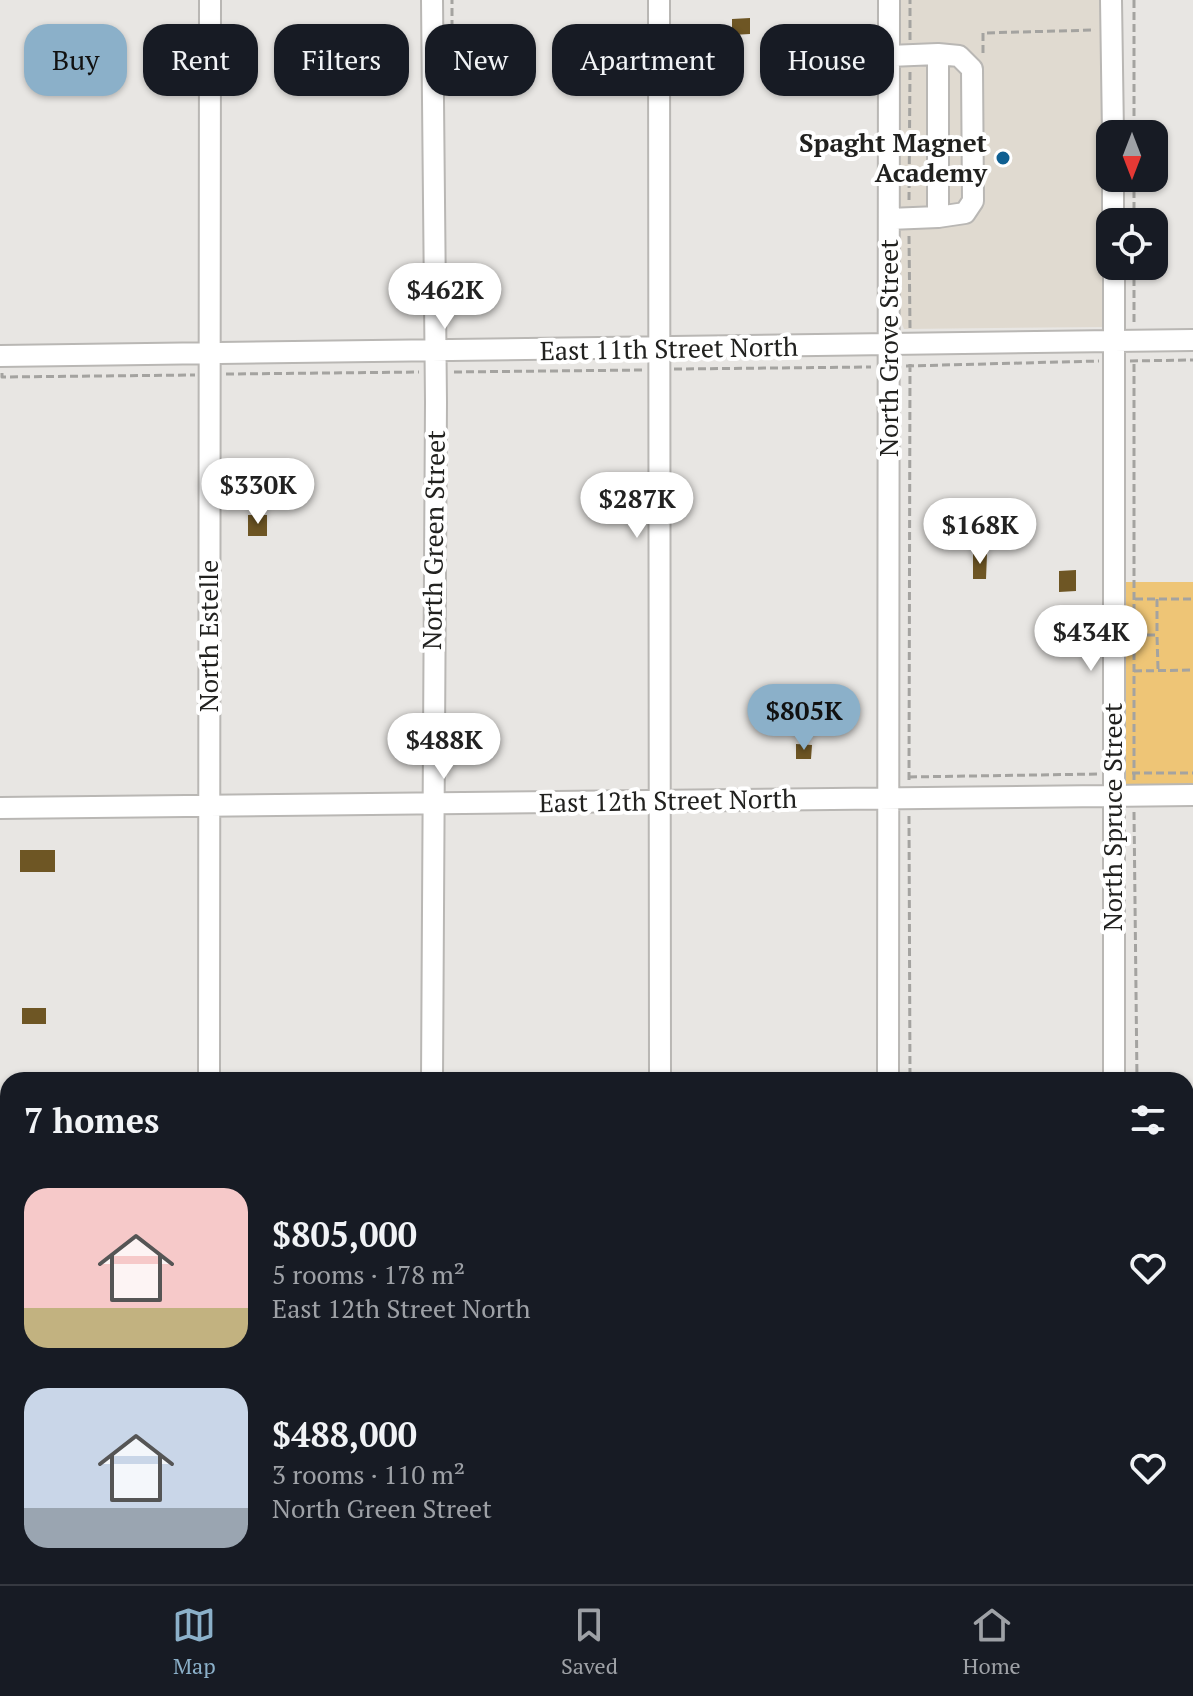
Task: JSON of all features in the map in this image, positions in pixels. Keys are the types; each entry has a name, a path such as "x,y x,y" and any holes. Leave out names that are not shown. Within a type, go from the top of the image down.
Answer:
{"street":[{"name":"North Estelle","path":"209,1072 210,0"},
{"name":"North Green Street","path":"432,0 435,362 432,1072"},
{"path":"659,0 660,1072"},
{"name":"North Grove Street","path":"888,1072 902,791 900,55 889,0"},
{"path":"1111,0 1113,120"},
{"path":"938,54 938,217"},
{"path":"899,218 956,216 970,208 974,171 972,69 959,56 900,55"},
{"name":"North Spruce Street","path":"1114,1072 1112,774 1124,351 1116,280"},
{"name":"East 11th Street North","path":"1,356 209,365 900,356 1124,351 1193,340"},
{"name":"East 12th Street North","path":"0,808 659,801 902,791 1193,795"}],"path":[{"path":"910,0 900,55 899,218 902,791 910,1072"},
{"path":"1134,0 1134,120"},
{"path":"983,61 983,33 1098,30"},
{"path":"1132,280 1124,351 1135,599 1137,1072"},
{"path":"1,356 2,377 209,365 1124,351 1193,360"},
{"path":"1135,599 1193,599"},
{"path":"1157,599 1158,671"},
{"path":"1135,635 1157,635"},
{"path":"1134,671 1193,670"},
{"path":"902,791 1112,774 1193,773"}],"shaded area":[{"name":"Spaght Magnet Academy","path":"900,0 1105,0 1105,120 1096,120 1096,192 1106,192 1106,208 1096,208 1096,280 1106,280 1106,321 1103,327 904,329 899,316"},
{"path":"1113,582 1193,582 1193,795 1112,796"}],"building":[{"path":"750,18 750,34 744,34 744,24 732,24 732,19"},
{"path":"248,515 267,515 267,536 248,536"},
{"path":"973,554 987,554 986,579 973,579"},
{"path":"1076,570 1076,591 1059,592 1059,571"},
{"path":"796,744 812,745 811,759 796,759"},
{"path":"20,850 55,850 55,872 20,872"},
{"path":"22,1008 46,1008 46,1024 22,1024"}],"place":[{"name":"Spaght Magnet Academy","path":"1003,158"}]}
